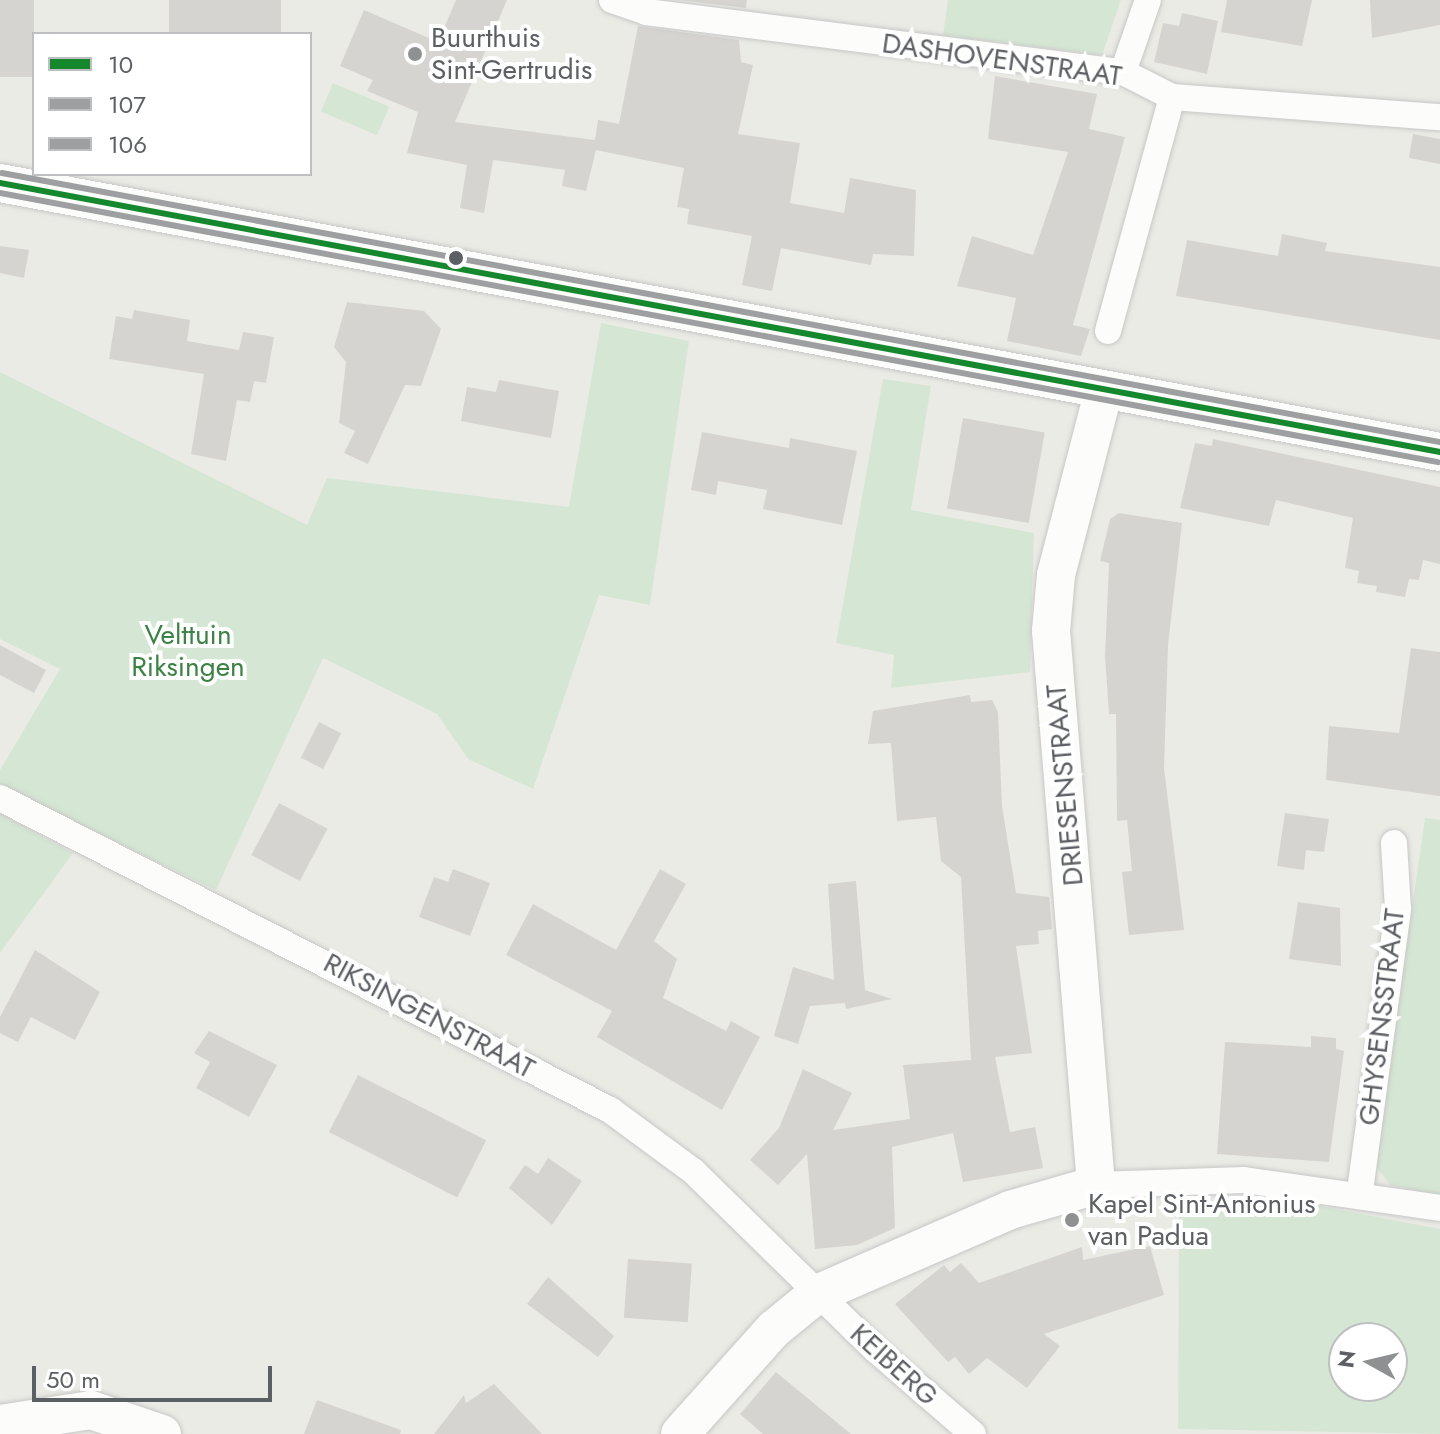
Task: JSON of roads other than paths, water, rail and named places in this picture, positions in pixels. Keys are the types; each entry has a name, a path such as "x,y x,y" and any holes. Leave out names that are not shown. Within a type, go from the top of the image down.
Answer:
{"street":[{"name":"DASHOVENSTRAAT","path":"612,0 646,12 1123,72 1172,97 1440,117"},
{"path":"1123,72 1148,0"},
{"path":"1108,331 1172,97"},
{"path":"0,183 1440,452"},
{"name":"DRIESENSTRAAT","path":"1096,1185 1051,631 1056,575 1104,390"},
{"name":"RIKSINGENSTRAAT","path":"0,798 610,1110 693,1171 817,1294"},
{"name":"GHYSENSSTRAAT","path":"1360,1191 1398,909 1394,843"},
{"path":"680,1434 774,1329 817,1294 1010,1210 1096,1185 1244,1180 1360,1191 1440,1208"},
{"name":"KEIBERG","path":"817,1294 973,1434"},
{"path":"0,1424 91,1410 162,1434"}],"place":[{"name":"Buurthuis Sint-Gertrudis","path":"415,54"},
{"name":"Kapel Sint-Antonius van Padua","path":"1072,1220"}],"park label":[{"name":"Velttuin Riksingen","path":"188,651"}]}
